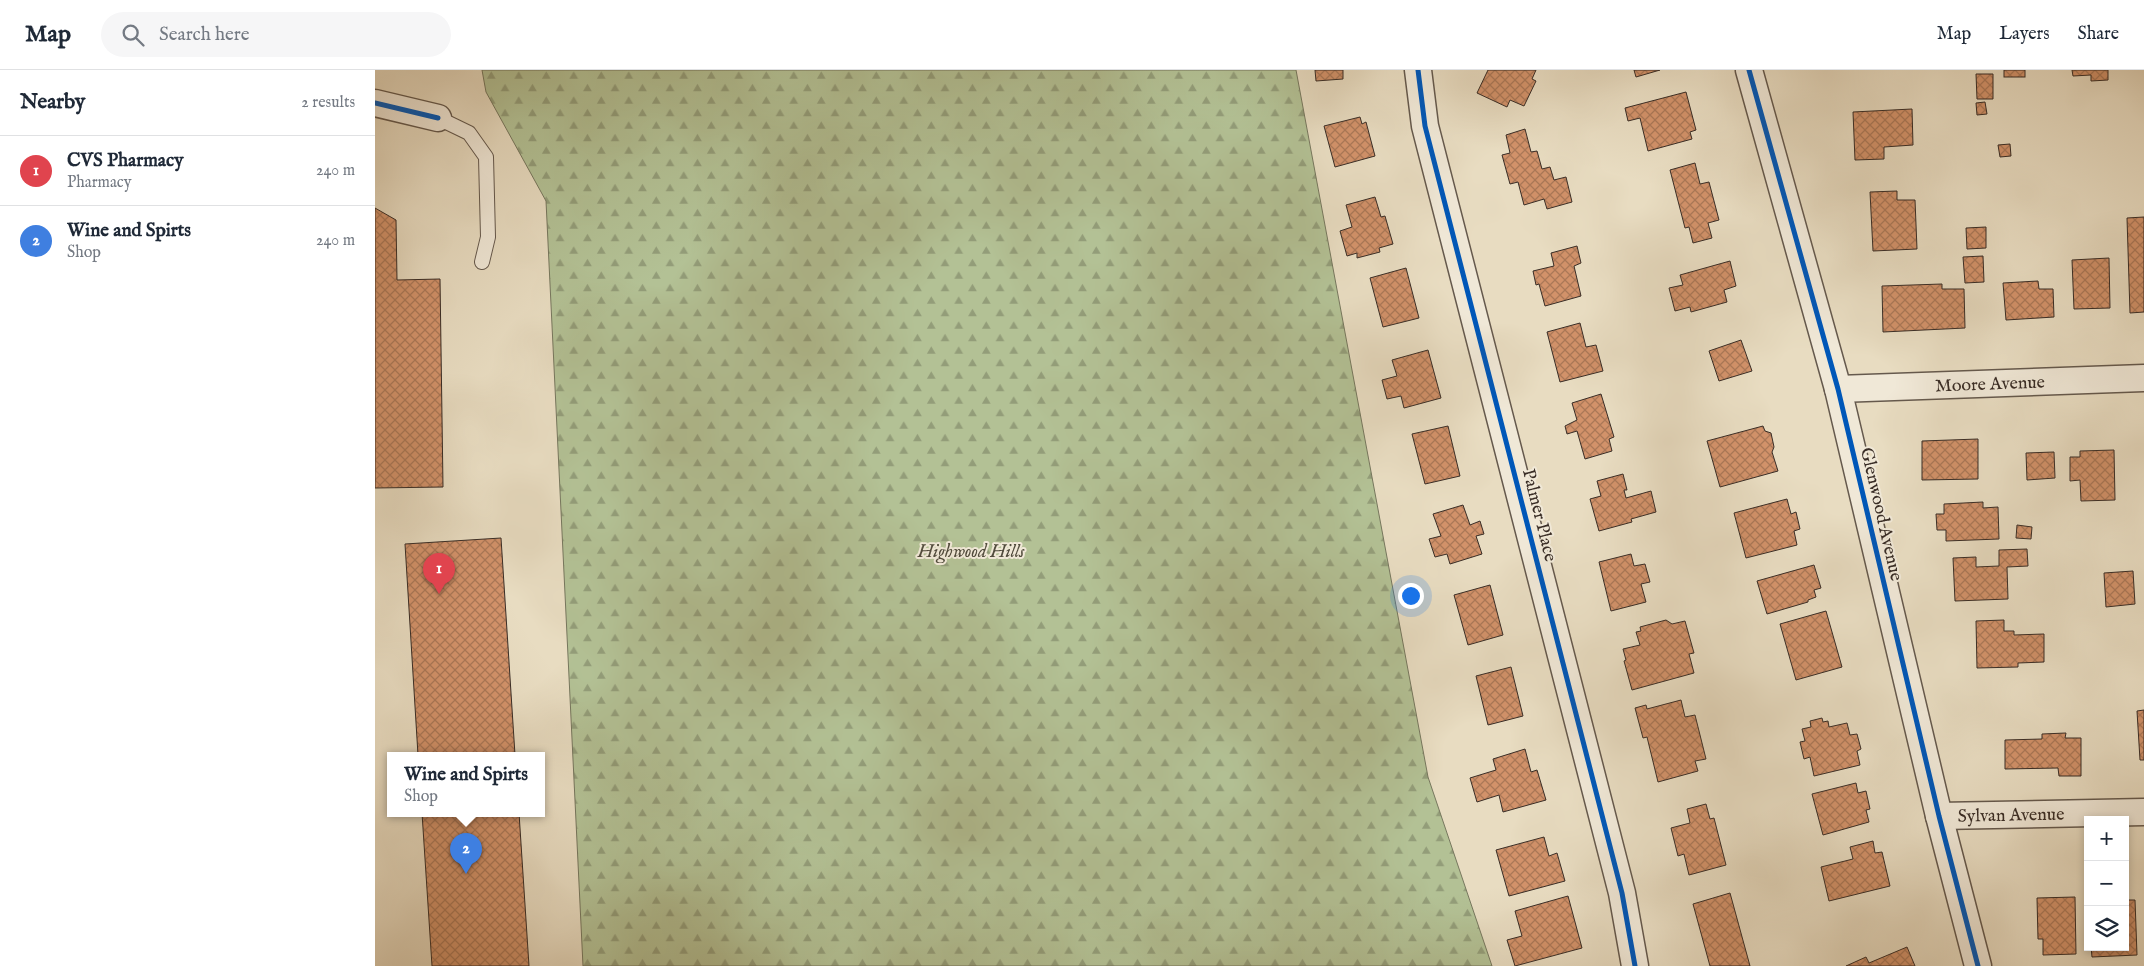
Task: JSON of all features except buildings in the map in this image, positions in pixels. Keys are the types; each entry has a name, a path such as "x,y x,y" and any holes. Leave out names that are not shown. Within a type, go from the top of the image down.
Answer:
{"street":[{"name":"Palmer Place","path":"1418,70 1425,126 1623,893 1635,966"},
{"name":"Glenwood Avenue","path":"1749,70 1838,389 1939,816 1978,966"},
{"path":"375,103 438,118"},
{"name":"Moore Avenue","path":"1838,389 2144,378"},
{"name":"Sylvan Avenue","path":"1939,816 2144,812"}],"lane":[{"path":"438,118 469,133 486,158 489,237 482,262"}],"green space":[{"name":"Highwood Hills","path":"482,70 1296,70 1428,777 1492,966 583,966 546,201 486,92"}],"cycle path":[{"path":"1418,70 1425,126 1622,893 1635,966"},
{"path":"1749,70 1838,389 1939,816 1978,966"},
{"path":"375,103 438,118"}],"place":[{"name":"CVS Pharmacy","path":"439,594"},
{"name":"Wine and Spirts","path":"466,874"}]}
